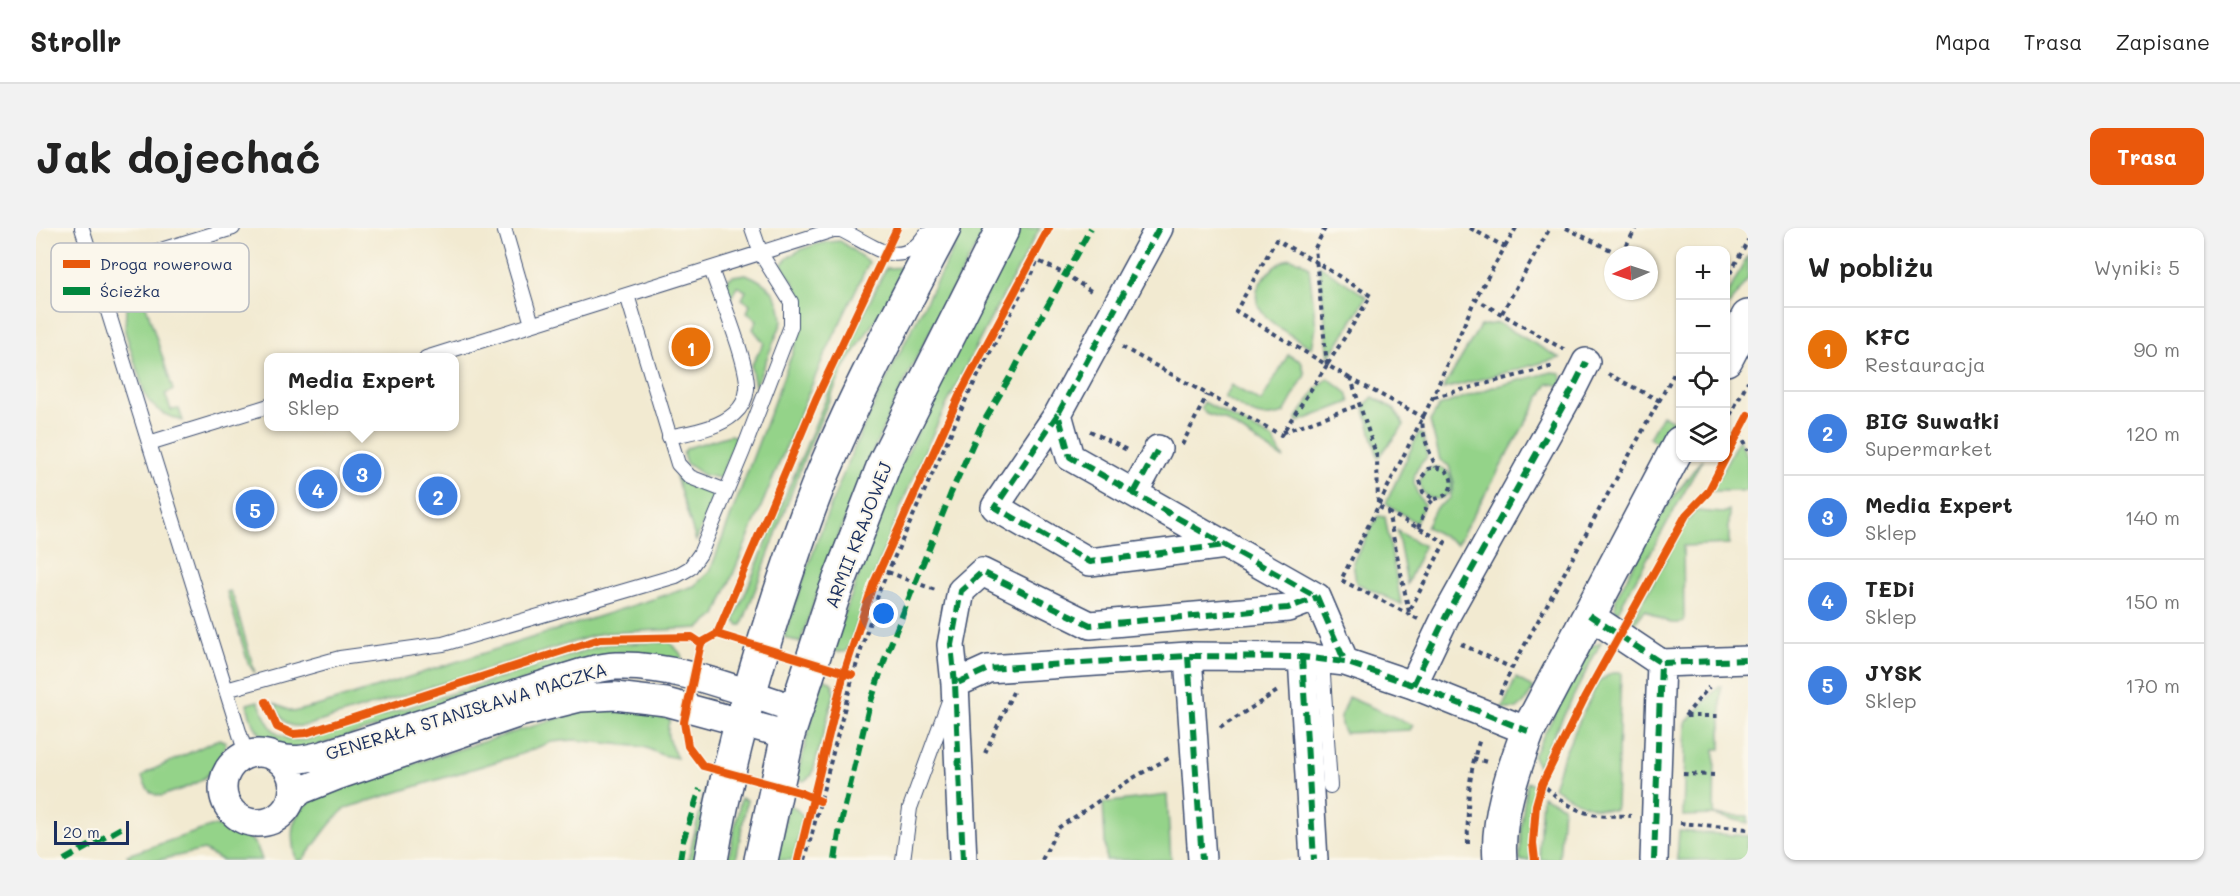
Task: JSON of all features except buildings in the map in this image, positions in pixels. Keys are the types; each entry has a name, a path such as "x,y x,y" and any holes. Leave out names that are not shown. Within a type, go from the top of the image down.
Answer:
{"main road":[{"path":"711,860 716,829 746,708 801,531 826,466 860,390 944,228"},
{"name":"ARMII KRAJOWEJ","path":"761,860 792,722 833,597 885,462 1003,228"},
{"path":"1728,354 1748,317"},
{"path":"1500,860 1498,843 1513,769 1528,731 1676,451"}],"street":[{"path":"1159,228 1058,414 995,507 1090,562 1226,545"},
{"path":"1413,685 1438,633 1574,388 1583,361"},
{"path":"1058,414 1070,457 1317,597"},
{"path":"1134,493 1169,449"},
{"path":"963,860 955,684 951,645 961,591 982,572 1090,625 1288,608 1317,597"},
{"path":"1314,860 1317,597"},
{"path":"1589,615 1661,663 1748,660"},
{"path":"955,684 988,669 1188,656 1318,665 1413,685 1528,731"},
{"path":"1188,656 1203,738 1202,860"},
{"path":"1654,860 1661,663"},
{"name":"GENERAŁA STANISŁAWA MACZKA","path":"276,757 298,761 321,755 556,680 601,668 638,667 660,670 746,708 792,722"},
{"name":"GENERAŁA STANISŁAWA MACZKA","path":"292,798 302,790 337,776 520,713 580,698 615,696 746,708"},
{"path":"256,752 276,757 291,775 292,798 287,808 269,822 247,822 237,817 229,809 222,788 229,767 246,754 256,752"}],"lane":[{"path":"82,228 87,243"},
{"path":"184,243 233,228"},
{"path":"504,228 532,324"},
{"path":"226,690 340,658 443,644 676,576 690,568 700,554 791,326 791,302 761,254 752,228"},
{"path":"439,353 761,254 809,236 841,230 885,252 899,255 914,249 929,228"},
{"path":"669,437 720,423 735,413 744,401 747,387 742,362 711,269"},
{"path":"627,295 669,437 682,471 690,477 726,491"},
{"path":"108,312 246,754"},
{"path":"149,443 264,408"},
{"path":"1318,665 1330,786"},
{"path":"903,860 910,808 955,684"}],"path":[{"path":"1325,228 1315,248 1327,365"},
{"path":"1470,228 1505,247"},
{"path":"1512,668 1438,633 1409,612 1341,580 1433,397 1475,299 1516,228"},
{"path":"1502,313 1550,228"},
{"path":"1566,228 1621,255 1636,228"},
{"path":"1283,432 1327,365 1371,296 1276,240 1236,311 1327,365 1423,417"},
{"path":"1730,272 1748,240"},
{"path":"1032,258 1073,279"},
{"path":"804,860 853,676 880,589 968,394 1038,260"},
{"path":"1475,299 1583,361 1660,401"},
{"path":"1100,335 1281,435 1283,432 1359,405"},
{"path":"1433,397 1583,361"},
{"path":"1468,850 1467,811 1473,758 1490,715 1512,668 1676,371"},
{"path":"1352,379 1377,457 1378,506"},
{"path":"1730,414 1748,381"},
{"path":"1169,449 1207,394"},
{"path":"1733,443 1746,425 1748,415"},
{"path":"1423,417 1422,424 1429,451 1436,467"},
{"path":"1738,434 1742,436 1748,450"},
{"path":"1418,528 1427,506 1434,499 1445,496 1450,490 1452,483 1449,475 1445,470 1436,467 1428,469 1420,480 1423,492 1434,499"},
{"path":"1378,506 1445,542 1409,612"},
{"path":"1388,512 1409,612"},
{"path":"888,572 960,599"},
{"path":"1042,860 1058,828 1133,777 1203,738 1318,665"},
{"path":"1679,724 1712,683"},
{"path":"960,786 971,784 1015,687"},
{"path":"1685,716 1721,716"},
{"path":"1473,758 1537,776 1542,784 1576,808 1592,814 1634,816"},
{"path":"1542,784 1546,774"},
{"path":"1676,774 1714,775"},
{"path":"1673,822 1748,830"}],"green space":[{"path":"964,228 986,228 926,339 877,442 836,542 800,643 784,637 817,542 854,449"},
{"path":"1022,228 1040,228 973,352 926,448 895,521 849,647 845,652 831,651 892,485 970,324"},
{"path":"840,241 869,262 821,363 716,615 699,628 602,633 312,724 293,726 284,721 274,704 293,712 324,704 694,586 710,571 801,330 800,296 782,264 800,250"},
{"path":"1748,255 1748,278 1730,304 1730,290"},
{"path":"1290,258 1309,267 1316,327 1312,348 1271,322 1258,304 1257,293 1261,282 1270,270"},
{"path":"1319,265 1367,297 1329,358"},
{"path":"909,267 846,365 831,396 806,454 742,625 739,625 734,620 865,311 886,268"},
{"path":"746,274 773,292 780,305 782,322 755,387 751,366 764,343 753,329 757,320 747,313 750,304 742,299 746,291 737,286 730,300 727,285 728,279 733,276"},
{"path":"126,312 148,312 173,390 165,394 171,410 179,409 183,421 161,412 145,395 125,331"},
{"path":"1498,323 1560,358 1443,389 1480,326"},
{"path":"1288,355 1301,361 1305,375 1284,413 1259,416 1246,411 1224,397 1231,385 1261,402"},
{"path":"1552,372 1561,373 1563,386 1548,383 1457,544 1426,527 1435,509 1450,498 1454,483 1449,466 1440,460 1430,421 1439,406 1493,387"},
{"path":"1328,378 1347,393 1350,402 1298,422 1297,418 1317,388"},
{"path":"1373,397 1394,409 1404,425 1378,458 1364,406"},
{"path":"1204,402 1273,439 1284,459 1225,420 1206,414 1201,408"},
{"path":"1662,415 1676,422 1668,443 1663,446 1649,438"},
{"path":"1419,432 1423,435 1427,457 1417,469 1414,480 1416,491 1424,504 1416,523 1386,503"},
{"path":"730,435 737,437 720,478 703,475 686,463 683,453 687,448"},
{"path":"1739,439 1748,458 1748,491 1711,491 1727,462 1730,462 1730,456"},
{"path":"1701,462 1617,613 1616,598 1659,517"},
{"path":"1436,467 1447,472 1452,483 1447,494 1436,499 1425,494 1420,483 1425,472"},
{"path":"676,477 714,493 696,541"},
{"path":"1729,510 1729,544 1683,546 1684,622 1668,622 1645,610 1629,627 1687,520 1696,511 1723,513"},
{"path":"1378,516 1385,517 1401,604 1356,583 1353,562"},
{"path":"1397,531 1424,546 1407,584"},
{"path":"230,591 255,673 248,663 227,592"},
{"path":"670,642 681,654 682,660 621,652 603,656 300,751 264,738 254,725 247,704 258,701 266,719 279,735 295,740 306,740 600,646"},
{"path":"1601,642 1538,766 1533,756 1589,647"},
{"path":"1612,673 1621,673 1615,810 1582,804 1553,787 1563,757 1599,681"},
{"path":"823,678 832,684 834,694 812,775 804,781 796,779"},
{"path":"1516,678 1534,688 1517,709 1502,709"},
{"path":"1721,686 1721,749 1715,749 1714,815 1683,816 1686,722"},
{"path":"1348,697 1413,725 1410,730 1345,733 1341,720"},
{"path":"601,709 640,712 670,719 668,735 677,758 662,755 644,747 575,740 551,742 521,754 346,808 333,820 308,854 302,860 296,860 292,838 295,820 305,806 323,792 578,712"},
{"path":"219,739 226,742 221,755 210,773 203,779 161,796 154,794 147,787 142,777 148,772"},
{"path":"1527,782 1536,786 1530,843 1531,860 1520,860 1521,825"},
{"path":"705,790 711,791 697,860 688,860"},
{"path":"1167,795 1171,860 1106,860 1103,803"},
{"path":"1542,796 1563,806 1559,860 1541,860 1539,847"},
{"path":"741,798 747,800 736,860 728,860"},
{"path":"788,805 803,816 794,860 777,860"},
{"path":"1714,815 1748,816 1748,823"},
{"path":"213,826 230,828 250,838 262,860 221,860 204,850 159,860 131,860 127,855"},
{"path":"1679,831 1748,836 1748,860 1677,860"}],"marked path":[{"path":"835,860 840,827 869,707 886,656 951,493 980,428 1091,228"},
{"path":"1159,228 1058,414 1070,457 1317,597 1345,662"},
{"path":"1413,685 1446,616 1586,362"},
{"path":"1058,414 995,507 1090,562 1226,545"},
{"path":"1134,493 1158,449"},
{"path":"955,684 951,645 961,591 982,572 1090,625 1288,608 1317,597"},
{"path":"1589,615 1661,663"},
{"path":"1188,656 1202,860"},
{"path":"963,860 955,684 988,669 1188,656 1302,657 1345,662 1413,685 1528,731"},
{"path":"1302,657 1314,860"},
{"path":"1654,860 1661,663 1748,660"},
{"path":"680,860 683,841 700,789"},
{"path":"64,860 121,828"}],"cycle path":[{"path":"820,801 799,792 703,766 688,746 684,722 701,643 717,634 816,399 897,228"},
{"path":"798,860 844,673 873,585 961,392 1049,228"},
{"path":"1535,860 1533,843 1536,805 1542,784 1584,699 1686,515 1708,492 1748,415"},
{"path":"717,634 852,675"},
{"path":"266,702 277,727 293,734 306,733 600,639 692,637 701,643"}],"place":[{"name":"KFC","path":"691,347"},
{"name":"Media Expert","path":"362,473"},
{"name":"TEDi","path":"318,489"},
{"name":"BIG Suwałki","path":"438,496"},
{"name":"JYSK","path":"255,509"}]}
